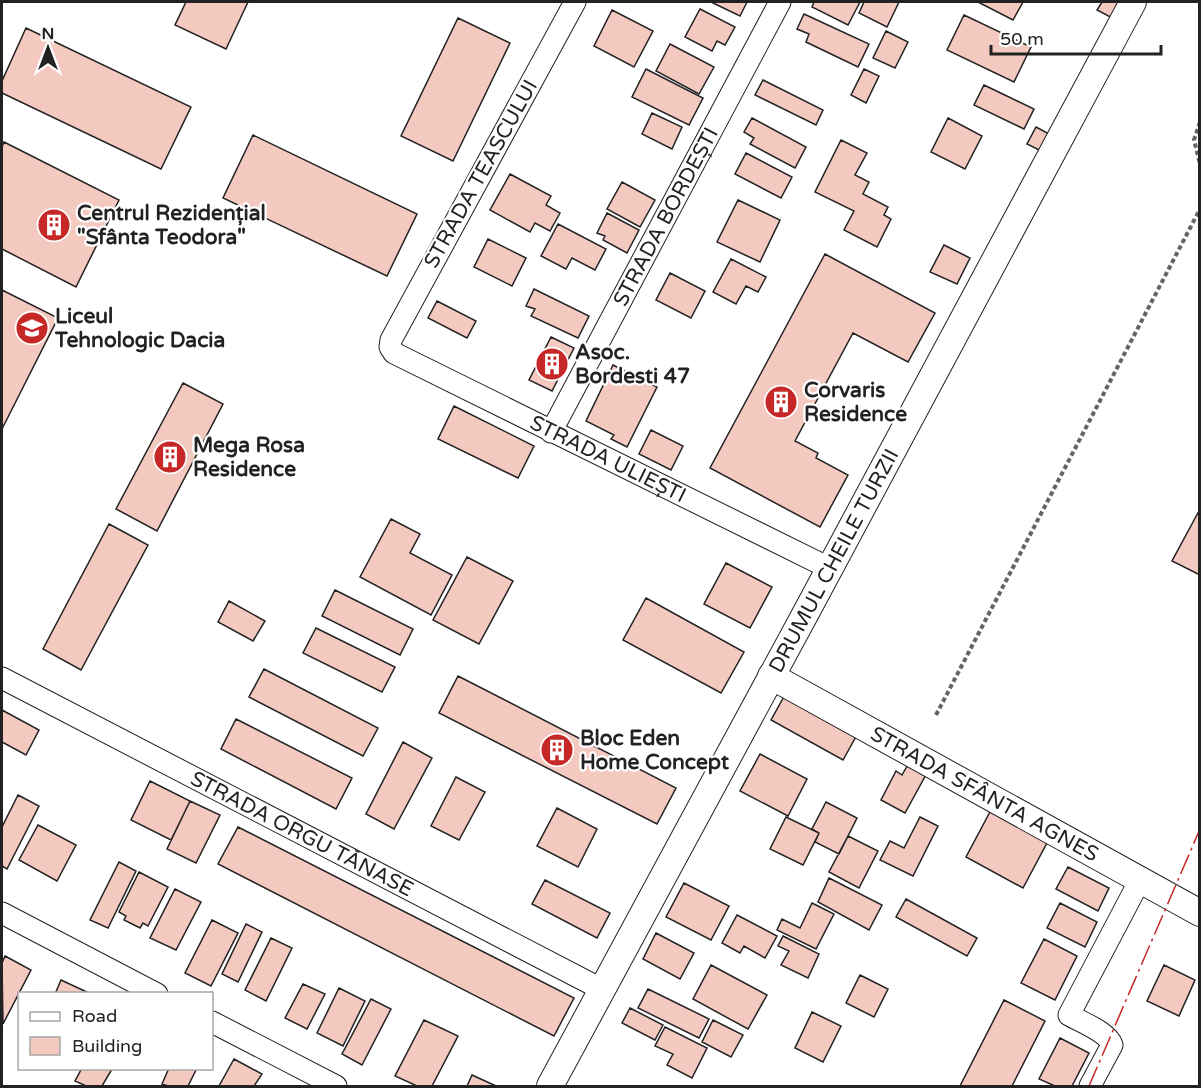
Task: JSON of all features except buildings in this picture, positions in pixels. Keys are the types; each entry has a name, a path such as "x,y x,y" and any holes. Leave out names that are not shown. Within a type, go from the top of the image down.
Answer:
{"street":[{"name":"STRADA TEASCULUI","path":"390,347 575,2"},
{"name":"STRADA BORDEȘTI","path":"551,432 780,2"},
{"name":"DRUMUL CHEILE TURZII","path":"550,1086 1133,2"},
{"name":"STRADA ULIEȘTI","path":"390,347 394,353 829,568"},
{"name":"STRADA SFÂNTA AGNES","path":"771,676 1200,913"},
{"name":"STRADA ORGU TĂNASE","path":"2,678 603,990"},
{"path":"1090,1086 1112,1045 1110,1039 1102,1033 1069,1015 1140,880"},
{"path":"2,913 155,992"},
{"path":"213,1023 336,1086"}],"path":[{"path":"1200,123 1194,140 1200,164"},
{"path":"936,715 1200,209"}],"power":[{"path":"1089,1086 1200,829"}],"place":[{"name":"Centrul Rezidențial \"Sfânta Teodora\"","path":"54,225"},
{"name":"Liceul Tehnologic Dacia","path":"32,328"},
{"name":"Asoc. Bordesti 47","path":"552,364"},
{"name":"Corvaris Residence","path":"781,402"},
{"name":"Mega Rosa Residence","path":"170,457"},
{"name":"Bloc Eden Home Concept","path":"557,750"}]}
